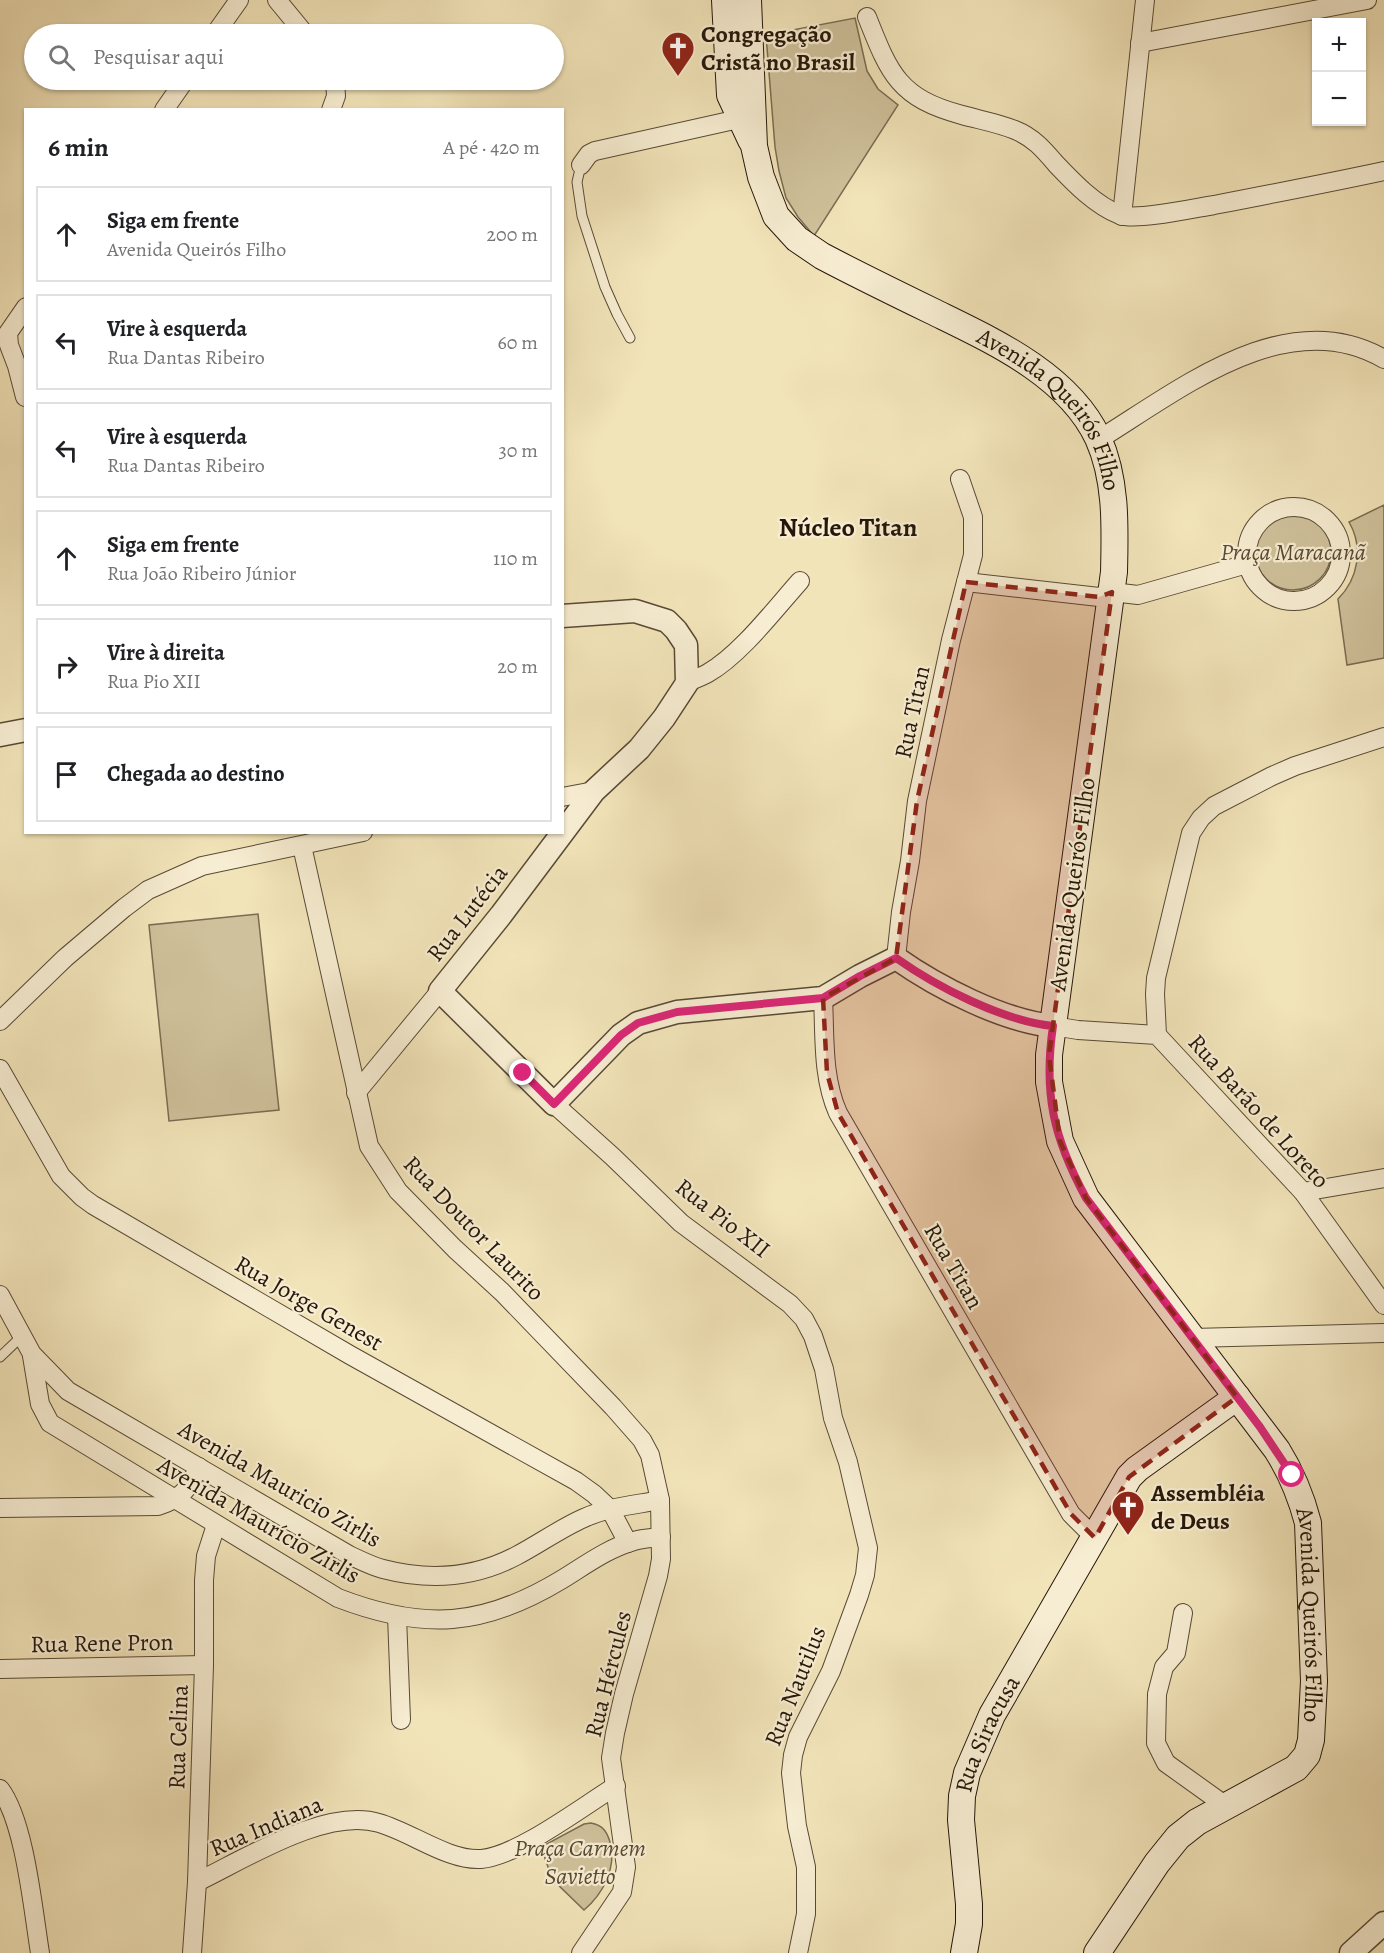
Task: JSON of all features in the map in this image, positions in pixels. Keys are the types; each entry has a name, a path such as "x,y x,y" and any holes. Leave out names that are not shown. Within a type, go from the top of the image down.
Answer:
{"main road":[{"name":"Avenida Queirós Filho","path":"725,0 730,95 747,117"},
{"name":"Avenida Queirós Filho","path":"748,0 747,117 761,177 776,216 796,239 822,256 1008,349 1069,398 1090,424 1098,440 1108,471 1114,510 1112,591 1049,1055 1049,1082 1053,1114 1059,1141 1086,1198 1277,1450 1292,1475 1308,1523 1314,1681 1311,1740 1307,1755 1296,1768 1197,1821 1178,1837 1157,1863 1097,1953"},
{"name":"Rua Siracusa","path":"964,1953 969,1924 969,1904 961,1820 962,1796 967,1773 992,1715 1129,1477 1237,1397"}],"street":[{"path":"222,24 239,0"},
{"path":"277,0 297,24"},
{"path":"1122,216 1145,0"},
{"path":"1140,43 1367,0"},
{"path":"867,17 884,61 897,81 909,92 945,111 1003,125 1031,138 1079,188 1122,216 1162,214 1384,171"},
{"path":"165,108 178,90"},
{"path":"332,108 336,90"},
{"path":"581,165 589,154 595,151 747,117"},
{"path":"24,311 8,333 9,345 17,366 24,397"},
{"path":"1098,440 1209,371 1257,350 1284,344 1335,342 1374,353 1384,359"},
{"name":"Rua Titan","path":"896,958 900,912 910,861 917,801 951,640 973,555 973,517 960,479"},
{"path":"1288,507 1304,507 1318,513 1330,523 1338,536 1342,551 1337,574 1323,592 1308,599 1293,602 1277,599 1264,591 1253,579 1247,564 1246,549 1251,533 1260,520 1273,511 1288,507"},
{"path":"966,582 1099,597 1112,591 1138,595 1247,564"},
{"path":"564,616 635,611 667,621 686,645 687,682 709,673 725,661 800,581"},
{"name":"Rua Lutécia","path":"564,831 594,791 639,749 664,718 687,682"},
{"path":"0,735 24,730"},
{"path":"1157,1035 1156,978 1191,832 1201,818 1214,806 1272,776 1295,766 1384,737"},
{"path":"564,797 594,791"},
{"path":"0,1021 65,958 148,890 202,866 354,834"},
{"name":"Rua Lutécia","path":"356,1093 501,915 562,834"},
{"name":"Rua Doutor Laurito","path":"302,846 369,1146 398,1191 455,1249 502,1292 642,1440 650,1455 660,1500 661,1538"},
{"path":"554,1104 621,1035 638,1023 677,1012 823,998 896,958 915,972 988,1008 1034,1024 1053,1026"},
{"name":"Rua Pio XII","path":"440,990 554,1104 681,1223 772,1290 804,1319 813,1336 824,1369 833,1418 848,1462 868,1548"},
{"name":"Rua Titan","path":"823,998 827,1073 831,1096 838,1113 1071,1514 1095,1538"},
{"name":"Rua Barão de Loreto","path":"1053,1026 1078,1030 1157,1035 1304,1192 1384,1305"},
{"name":"Rua Jorge Genest","path":"0,1069 62,1176 81,1197 350,1355 576,1481 610,1509 628,1543"},
{"path":"1304,1192 1384,1178"},
{"path":"0,1294 32,1354 40,1404 46,1418"},
{"path":"1192,1338 1384,1334"},
{"name":"Avenida Mauricio Zirlis","path":"32,1354 68,1391 349,1555 381,1569 434,1576 461,1575 487,1570 584,1518 610,1509 660,1500"},
{"path":"46,1418 54,1399 68,1391"},
{"name":"Avenida Maurício Zirlis","path":"46,1418 58,1428 175,1500 339,1598 397,1616 459,1620 488,1614 536,1595 616,1547 661,1538"},
{"path":"0,1508 158,1506 175,1500 188,1489 199,1467"},
{"name":"Rua Celina","path":"192,1953 197,1882 206,1556 216,1525"},
{"name":"Rua Hércules","path":"581,1953 622,1892 626,1867 611,1758 615,1733 658,1576 661,1538"},
{"name":"Rua Nautilus","path":"798,1953 806,1914 806,1867 797,1826 791,1773 793,1755 798,1737 831,1671 856,1605 865,1575 868,1548"},
{"path":"1183,1613 1176,1653 1164,1666 1158,1694 1156,1743 1166,1763 1226,1806"},
{"path":"397,1616 401,1720"},
{"name":"Rua Rene Pron","path":"0,1669 204,1665"},
{"name":"Rua Indiana","path":"197,1882 294,1835 341,1820 362,1819 379,1823 465,1859 483,1859 520,1846 616,1786"},
{"path":"0,1789 14,1817 23,1848 40,1953"},
{"path":"1351,1953 1384,1923"}],"lane":[{"path":"581,165 577,182 582,216 605,286 630,338"},
{"path":"0,1357 22,1336"}],"highlighted area":[{"path":"966,582 1099,597 1112,592 1049,1055 1060,1141 1086,1198 1237,1397 1129,1477 1095,1538 1071,1514 838,1113 827,1073 823,998 896,958 917,801"}],"green space":[{"path":"855,18 867,71 878,89 898,105 814,236 786,198 779,171 766,35"},
{"path":"1384,505 1384,658 1347,665 1338,599 1350,582 1357,563 1356,542 1349,522"},
{"name":"Praça Maracanã","path":"1293,514 1307,517 1320,525 1328,538 1331,552 1328,566 1320,579 1307,587 1293,590 1279,587 1266,579 1258,566 1255,552 1258,538 1266,525 1279,517"},
{"path":"258,914 279,1110 169,1121 149,925"},
{"name":"Praça Carmem Savietto","path":"591,1823 604,1829 610,1842 612,1861 607,1880 591,1904 584,1910 556,1883 554,1884 541,1847 584,1824"}],"place":[{"name":"Congregação Cristã no Brasil","path":"678,77"},
{"name":"Assembléia de Deus","path":"1128,1536"}],"district":[{"name":"Núcleo Titan","path":"848,527"}],"route":[{"path":"523,1073 554,1104 621,1035 638,1023 677,1012 823,998 896,958 915,972 988,1008 1034,1024 1053,1026 1049,1055 1049,1082 1053,1114 1059,1141 1074,1176 1086,1198 1260,1427 1292,1475"}]}
